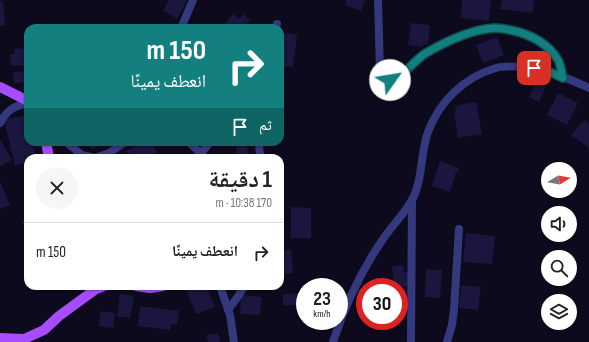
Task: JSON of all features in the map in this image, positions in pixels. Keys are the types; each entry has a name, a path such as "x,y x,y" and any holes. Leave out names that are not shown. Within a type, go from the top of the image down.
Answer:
{"main road":[{"path":"0,87 24,100"},
{"path":"0,338 24,339 44,330 59,316 95,290"}],"street":[{"path":"183,24 193,0"},
{"path":"378,0 380,72 387,79 390,80 400,76 418,60 441,45 469,34 486,29 497,28 523,32 538,39 559,61 563,78"},
{"path":"411,342 412,200 419,178 422,155 428,132 449,96 462,85 497,67 534,68 548,71 589,88"},
{"path":"0,123 10,108 24,103"},
{"path":"71,146 81,154"},
{"path":"106,154 119,146"},
{"path":"192,146 200,154"},
{"path":"333,342 344,310 360,277 383,239 412,200"},
{"path":"447,342 454,310 459,229"},
{"path":"221,290 228,310 234,342"},
{"path":"228,310 241,290"}],"building":[{"path":"169,0 187,0 177,19 163,11"},
{"path":"347,0 365,0 361,11 345,5"},
{"path":"462,0 491,0 489,21 461,18"},
{"path":"502,0 534,0 533,13 500,9"},
{"path":"0,1 3,1 5,25 0,26"},
{"path":"233,14 239,19 243,14 250,20 247,24 225,24"},
{"path":"411,23 430,25 428,45 423,44 423,47 408,45"},
{"path":"284,33 297,35 293,67 284,66"},
{"path":"497,37 504,55 483,63 476,45"},
{"path":"24,48 24,65 11,66 10,54 14,54 14,49"},
{"path":"24,71 24,82 14,83 13,72"},
{"path":"538,75 549,80 539,102 529,97"},
{"path":"558,93 578,103 567,125 547,115"},
{"path":"476,102 482,134 458,138 454,113 456,113 455,106"},
{"path":"24,115 24,146 33,146 35,154 24,154 24,163 15,166 4,120"},
{"path":"584,120 589,124 589,148 571,135"},
{"path":"1,140 12,160 0,167 0,141"},
{"path":"89,146 97,146 93,150"},
{"path":"135,146 153,146 158,154 128,154 126,151"},
{"path":"237,146 248,146 247,154 236,154"},
{"path":"440,161 459,168 458,172 456,172 450,192 432,186"},
{"path":"0,181 10,205 0,209"},
{"path":"291,207 311,208 311,238 291,238"},
{"path":"24,218 24,225 21,223"},
{"path":"466,233 495,236 492,264 463,262"},
{"path":"284,250 291,250 293,273 284,274"},
{"path":"403,265 404,273 408,272 409,286 408,278 393,278 392,266"},
{"path":"426,269 442,270 440,298 425,297"},
{"path":"461,285 481,287 478,310 459,308"},
{"path":"186,290 208,290 215,307 196,314"},
{"path":"296,293 296,305 283,305 283,294"},
{"path":"120,294 134,296 130,318 117,316"},
{"path":"241,295 262,297 260,315 240,314"},
{"path":"140,306 179,311 177,325 171,324 170,330 138,326"},
{"path":"100,311 115,313 113,328 99,326"},
{"path":"218,333 220,342 208,342 206,335"}],"route":[{"path":"390,80 400,76 413,63 441,45 469,34 486,29 497,28 523,32 538,39 559,61 563,78 548,71 534,68"}]}
